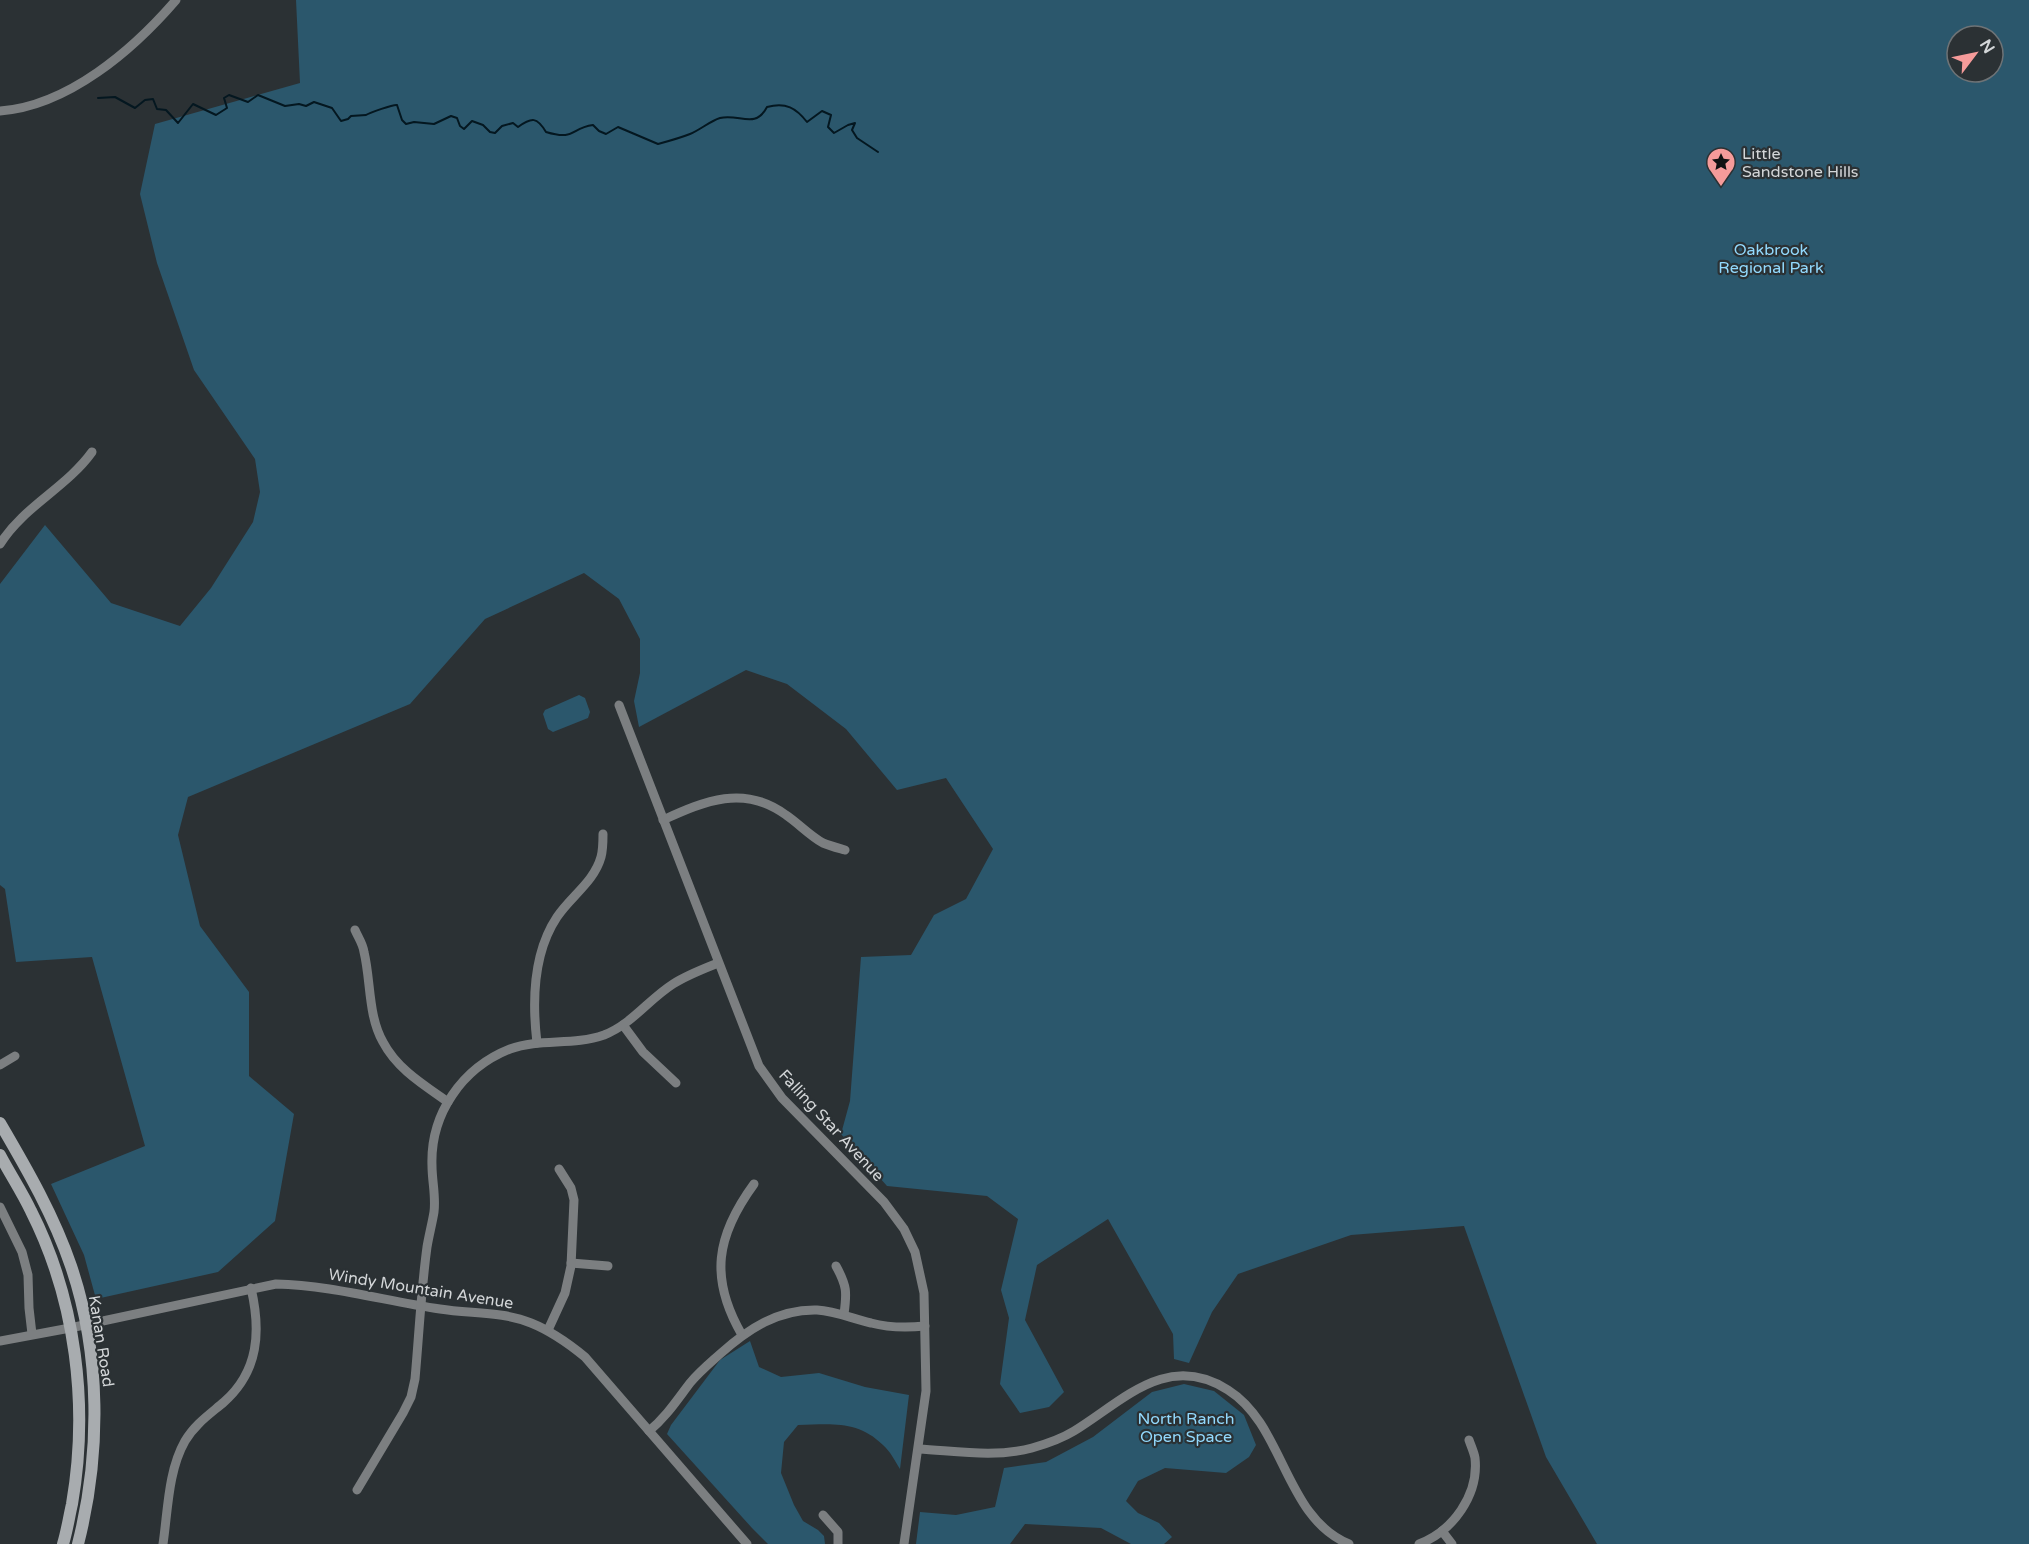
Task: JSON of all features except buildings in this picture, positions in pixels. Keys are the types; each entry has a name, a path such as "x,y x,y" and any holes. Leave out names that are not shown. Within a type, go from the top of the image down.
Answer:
{"main road":[{"name":"Kanan Road","path":"0,1123 44,1203 58,1235 71,1266 86,1324 95,1425 92,1470 78,1544"},
{"name":"Kanan Road","path":"0,1155 39,1229 55,1270 70,1328 78,1388 80,1441 78,1470 63,1544"}],"street":[{"path":"0,111 19,110 49,100 103,68 133,46 176,0"},
{"path":"0,544 18,521 35,504 70,478 92,452"},
{"name":"Falling Star Avenue","path":"619,705 753,1052 768,1080 782,1098 884,1202 904,1229 915,1252 921,1273 926,1391 904,1544"},
{"path":"663,820 712,800 731,797 752,799 783,812 823,843 845,850"},
{"path":"537,1043 534,1004 538,964 543,947 558,916 594,872 601,856 603,834"},
{"path":"355,930 364,949 374,1017 383,1042 393,1058 412,1076 447,1102"},
{"path":"357,1490 411,1397 415,1379 427,1248 435,1209 432,1146 447,1102 465,1079 486,1061 510,1049 537,1043 585,1040 605,1035 623,1025 673,984 718,963"},
{"path":"623,1025 643,1052 676,1083"},
{"path":"0,1065 15,1056"},
{"path":"548,1330 566,1293 571,1263 574,1200 571,1188 560,1169"},
{"path":"742,1335 725,1298 721,1280 721,1258 730,1222 754,1184"},
{"path":"0,1207 22,1252 28,1275 28,1308 32,1334"},
{"path":"571,1263 608,1266"},
{"path":"836,1266 845,1282 847,1294 844,1314"},
{"name":"Windy Mountain Avenue","path":"0,1341 276,1284 302,1284 421,1306 507,1316 548,1330 585,1357 747,1544"},
{"path":"163,1544 173,1474 179,1453 196,1425 225,1401 238,1386 253,1357 258,1323 251,1288"},
{"path":"649,1431 669,1413 698,1374 742,1335 782,1314 819,1310 844,1314 886,1326 904,1328 925,1326"},
{"path":"919,1449 994,1453 1031,1448 1052,1442 1072,1432 1145,1383 1174,1376 1202,1379 1228,1389 1251,1409 1306,1508 1329,1533 1349,1544"},
{"path":"1419,1544 1442,1532 1460,1512 1472,1488 1475,1457 1469,1440"},
{"path":"823,1515 837,1532 838,1544"},
{"path":"1442,1532 1452,1544"}],"green space":[{"name":"Oakbrook Regional Park","path":"296,0 2029,0 2029,1544 1597,1544 1546,1457 1464,1226 1351,1235 1238,1274 1212,1312 1189,1363 1174,1359 1173,1334 1108,1219 1037,1265 1025,1320 1064,1392 1049,1407 1020,1413 1000,1384 1009,1318 1001,1290 1018,1219 987,1196 887,1186 841,1134 850,1101 861,957 911,955 934,915 966,899 993,849 946,778 897,790 846,729 787,684 746,670 639,727 634,701 640,673 640,639 619,599 584,573 485,619 410,704 188,797 178,835 200,926 249,992 249,1076 294,1114 275,1221 218,1272 96,1299 84,1255 51,1184 145,1146 92,957 16,962 5,889 0,885 0,584 45,525 111,603 180,626 211,588 253,522 260,492 255,459 194,370 157,263 140,194 155,124 300,83"},
{"path":"579,695 585,698 590,712 588,718 553,732 548,729 543,714 545,710"},
{"path":"750,1341 759,1367 781,1377 819,1373 865,1387 909,1395 900,1469 883,1445 874,1437 854,1427 833,1424 798,1425 784,1442 781,1473 803,1521 824,1536 825,1544 768,1544 667,1434 671,1425 720,1360"},
{"name":"North Ranch Open Space","path":"1184,1384 1214,1391 1244,1415 1256,1445 1249,1457 1226,1473 1165,1468 1138,1481 1126,1501 1138,1513 1159,1523 1172,1537 1164,1544 1131,1544 1101,1528 1025,1524 1010,1544 916,1544 920,1512 956,1515 995,1507 1004,1468 1046,1462 1093,1437 1152,1392"}],"waterway":[{"path":"98,98 115,97 135,108 145,100 153,99 157,109 166,110 178,123 193,104 216,115 227,108 224,98 229,95 248,102 258,95 285,106 299,104 306,106 314,102 332,108 341,121 351,116 366,115 397,105 402,120 406,124 414,122 434,124 451,116 457,118 464,129 472,121 495,133 502,126 513,123 518,127 527,121 534,120 540,123 546,132 556,134 568,135 593,125 606,134 618,127 658,144 690,134 720,118 757,118 767,107 780,105 795,110 807,122 822,111 831,115 828,127 834,133 855,123 852,130 857,138 878,152"}],"place":[{"name":"Little Sandstone Hills","path":"1721,188"}]}
